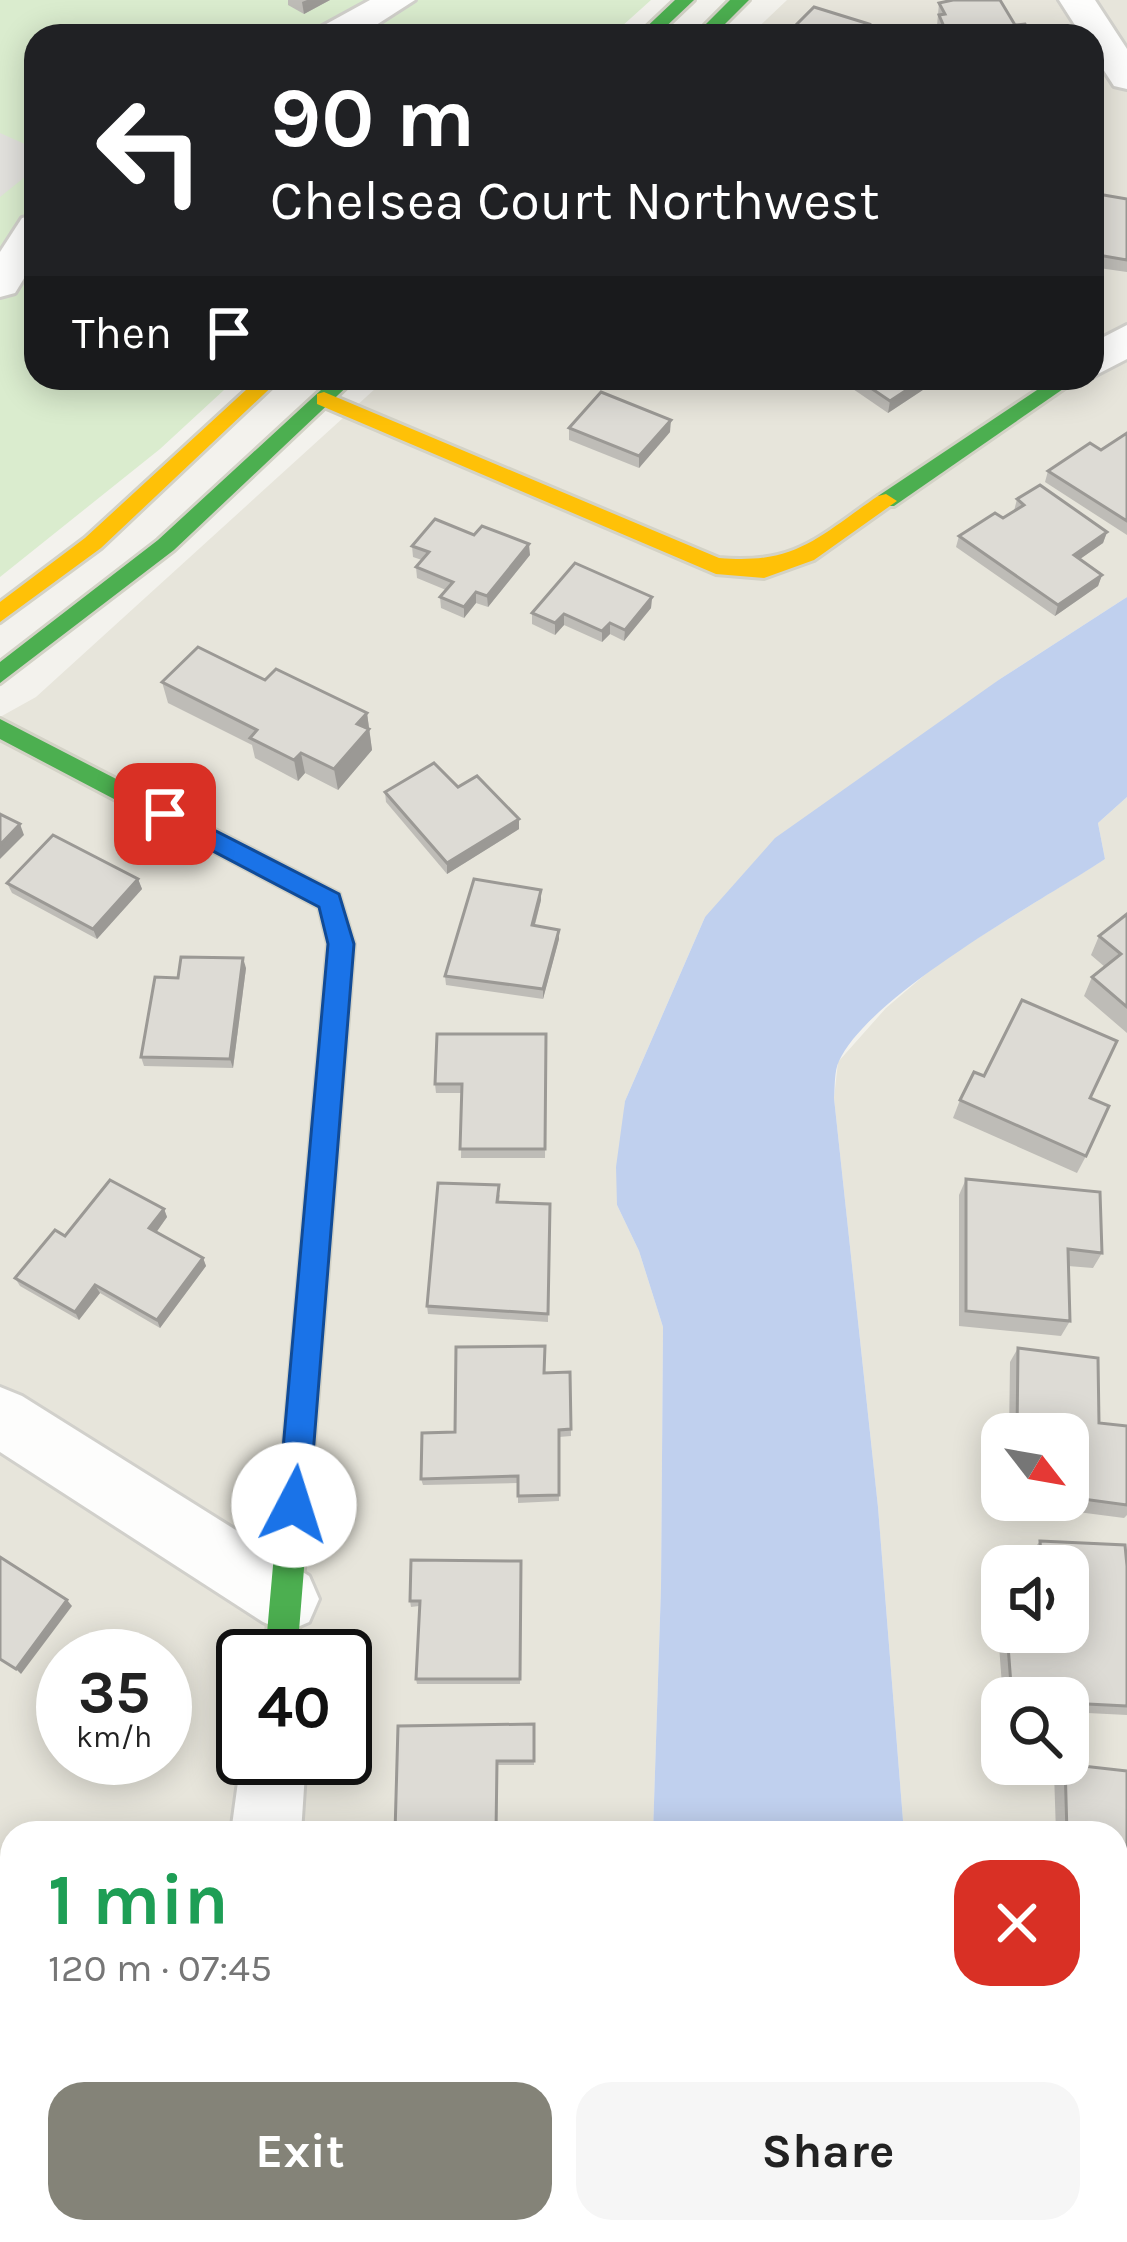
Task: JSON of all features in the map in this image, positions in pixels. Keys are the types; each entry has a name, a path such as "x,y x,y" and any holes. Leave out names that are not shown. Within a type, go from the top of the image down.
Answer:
{"street":[{"path":"354,24 397,0"},
{"path":"659,24 685,0"},
{"path":"715,24 740,0"},
{"path":"1104,42 1127,78"},
{"path":"0,284 24,245"},
{"path":"0,614 92,542 259,390"},
{"path":"0,674 166,545 333,390"},
{"path":"324,399 716,566 764,570 806,555 1051,390"},
{"path":"0,728 330,901 341,944 284,1627"},
{"path":"0,1417 284,1627"},
{"path":"267,1821 270,1785"}],"shaded area":[{"path":"787,0 1127,0 1127,597 1000,679 705,917 625,1101 617,1205 639,1251 663,1327 653,1821 0,1821 0,717 36,697 374,390 1104,390 1104,24 762,24"},
{"path":"0,133 24,144 24,178 0,197"},
{"path":"1127,797 1127,1821 903,1821 878,1507 834,1098 838,1062 886,1008 941,961 1105,859 1098,823"}],"green space":[{"path":"0,0 651,0 624,24 24,24 24,390 224,390 160,449 0,577"}],"water":[{"path":"1127,597 1127,797 1098,823 1105,859 920,979 857,1035 836,1069 834,1098 878,1507 903,1821 653,1821 663,1327 639,1251 617,1205 616,1167 625,1101 705,917 775,838 1000,679"}],"building":[{"path":"1000,0 1014,24 943,24 939,15 945,14 939,3"},
{"path":"814,7 869,24 797,24"},
{"path":"1104,195 1127,199 1127,260 1104,256"},
{"path":"874,390 907,390 890,401"},
{"path":"601,392 671,420 639,456 569,428"},
{"path":"1127,433 1127,521 1048,471 1090,443 1101,450"},
{"path":"1040,485 1107,532 1074,555 1102,575 1058,605 959,536 995,513 1003,518 1024,505 1017,499"},
{"path":"435,519 474,535 482,526 529,544 487,596 476,592 464,607 440,597 453,582 416,567 429,552 412,546"},
{"path":"575,563 652,597 625,630 610,623 602,631 564,614 555,623 532,613"},
{"path":"198,647 265,680 276,669 367,713 357,724 369,729 334,769 301,753 294,760 250,738 257,730 162,682"},
{"path":"434,763 458,787 477,776 519,819 447,863 385,792"},
{"path":"0,814 20,824 0,845"},
{"path":"53,835 138,879 93,929 7,883"},
{"path":"474,879 541,890 532,925 559,930 543,989 445,976"},
{"path":"1127,914 1127,1007 1092,977 1121,954 1099,936"},
{"path":"181,957 243,958 230,1059 141,1057 155,977 178,978"},
{"path":"1022,1000 1117,1041 1090,1098 1109,1106 1086,1156 960,1100 974,1072 984,1076"},
{"path":"437,1034 546,1034 545,1149 460,1149 462,1084 435,1084"},
{"path":"966,1179 1100,1192 1102,1253 1068,1249 1070,1321 966,1311"},
{"path":"110,1180 164,1209 149,1228 203,1258 157,1320 95,1285 75,1312 15,1278 55,1230 65,1236"},
{"path":"438,1183 499,1185 497,1202 550,1204 548,1314 427,1306"},
{"path":"545,1346 544,1373 570,1372 571,1429 559,1430 559,1495 518,1496 518,1476 421,1479 422,1433 455,1432 456,1347"},
{"path":"1018,1348 1098,1358 1099,1423 1127,1426 1127,1505 1089,1500 1089,1413 1017,1413"},
{"path":"1040,1541 1125,1545 1127,1706 1089,1704 1089,1677 1010,1677 1009,1653 1089,1653 1089,1545 1040,1545"},
{"path":"0,1557 67,1600 46,1629 36,1629 36,1642 16,1669 0,1659"},
{"path":"411,1560 521,1561 520,1679 416,1679 420,1601 410,1601"},
{"path":"534,1724 534,1761 497,1761 496,1821 395,1821 398,1726"},
{"path":"1089,1767 1127,1771 1127,1821 1067,1821 1066,1785 1089,1785"}],"traffic: fast":[{"path":"659,24 685,0"},
{"path":"715,24 740,0"},
{"path":"0,674 166,545 333,390"},
{"path":"886,501 1051,390"},
{"path":"0,728 330,901 341,944 283,1629"}],"traffic: slow":[{"path":"0,614 93,543 258,390"},
{"path":"324,399 716,566 764,570 806,555 886,501"}],"route":[{"path":"165,814 330,901 341,944 294,1505"}]}
